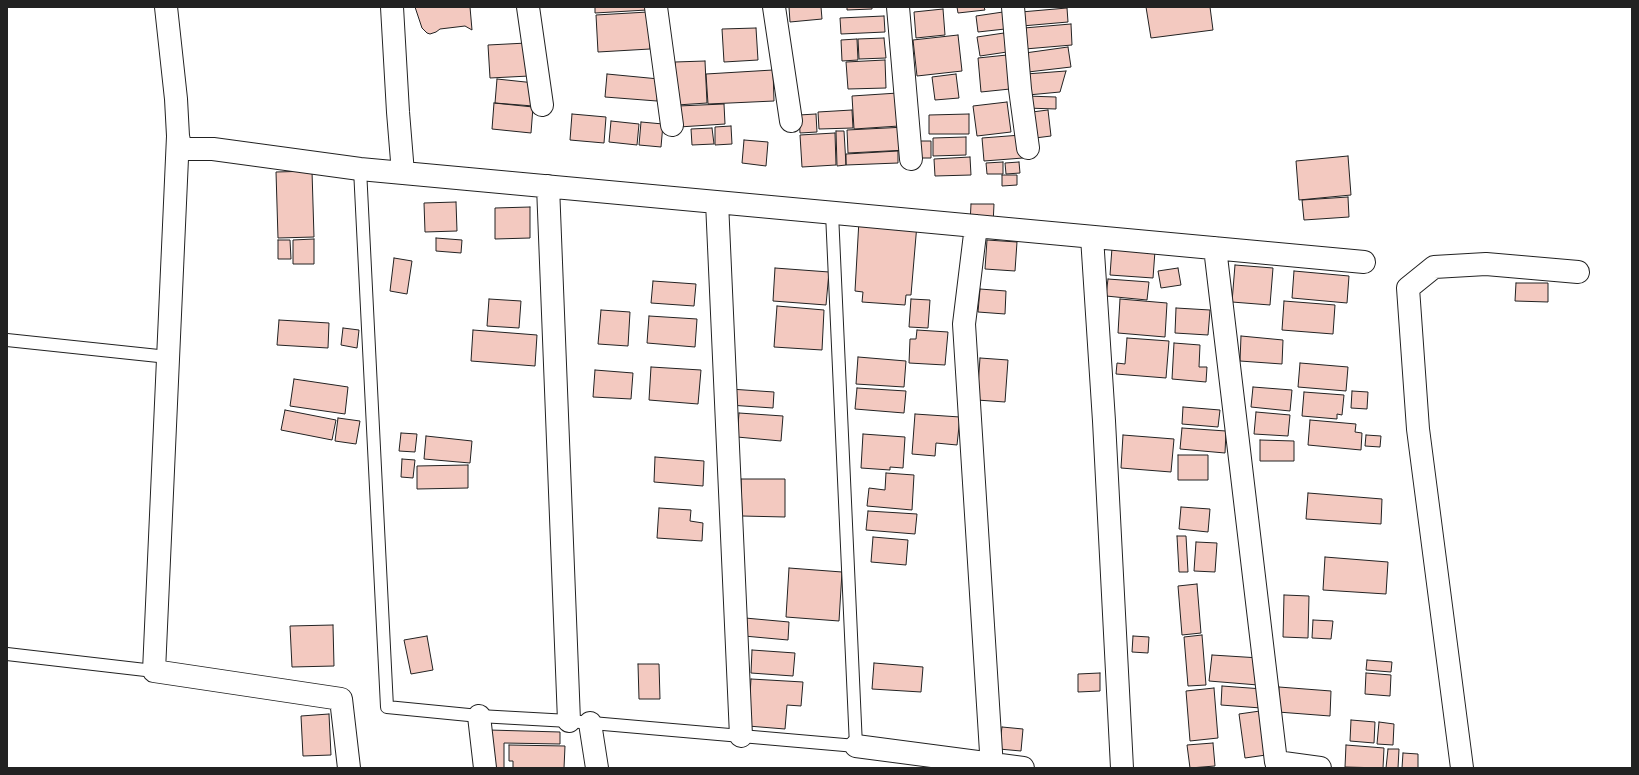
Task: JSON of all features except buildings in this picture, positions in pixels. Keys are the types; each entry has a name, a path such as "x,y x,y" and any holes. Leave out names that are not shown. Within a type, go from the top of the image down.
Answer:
{"street":[{"path":"166,7 176,99 178,136 154,671 341,699 349,768"},
{"path":"392,7 398,112 403,163"},
{"path":"528,7 542,105"},
{"path":"656,7 672,125"},
{"path":"774,7 791,121"},
{"path":"898,7 911,159"},
{"path":"1013,7 1028,148"},
{"path":"178,136 180,146 187,149 213,149 360,169 403,163 548,186 1364,262"},
{"path":"548,186 569,721"},
{"path":"717,202 741,736"},
{"path":"976,226 964,324 992,766"},
{"path":"1092,237 1104,421 1122,768"},
{"path":"1216,248 1272,765 1320,768"},
{"path":"1462,768 1418,429 1408,288 1434,268 1486,264 1578,272"},
{"path":"479,716 484,768"},
{"path":"590,723 597,768"},
{"path":"856,746 992,766 1023,768"}],"lane":[{"path":"360,169 387,707 479,716 569,721 856,746 832,213"},
{"path":"7,340 168,357"},
{"path":"7,654 154,671"}]}
